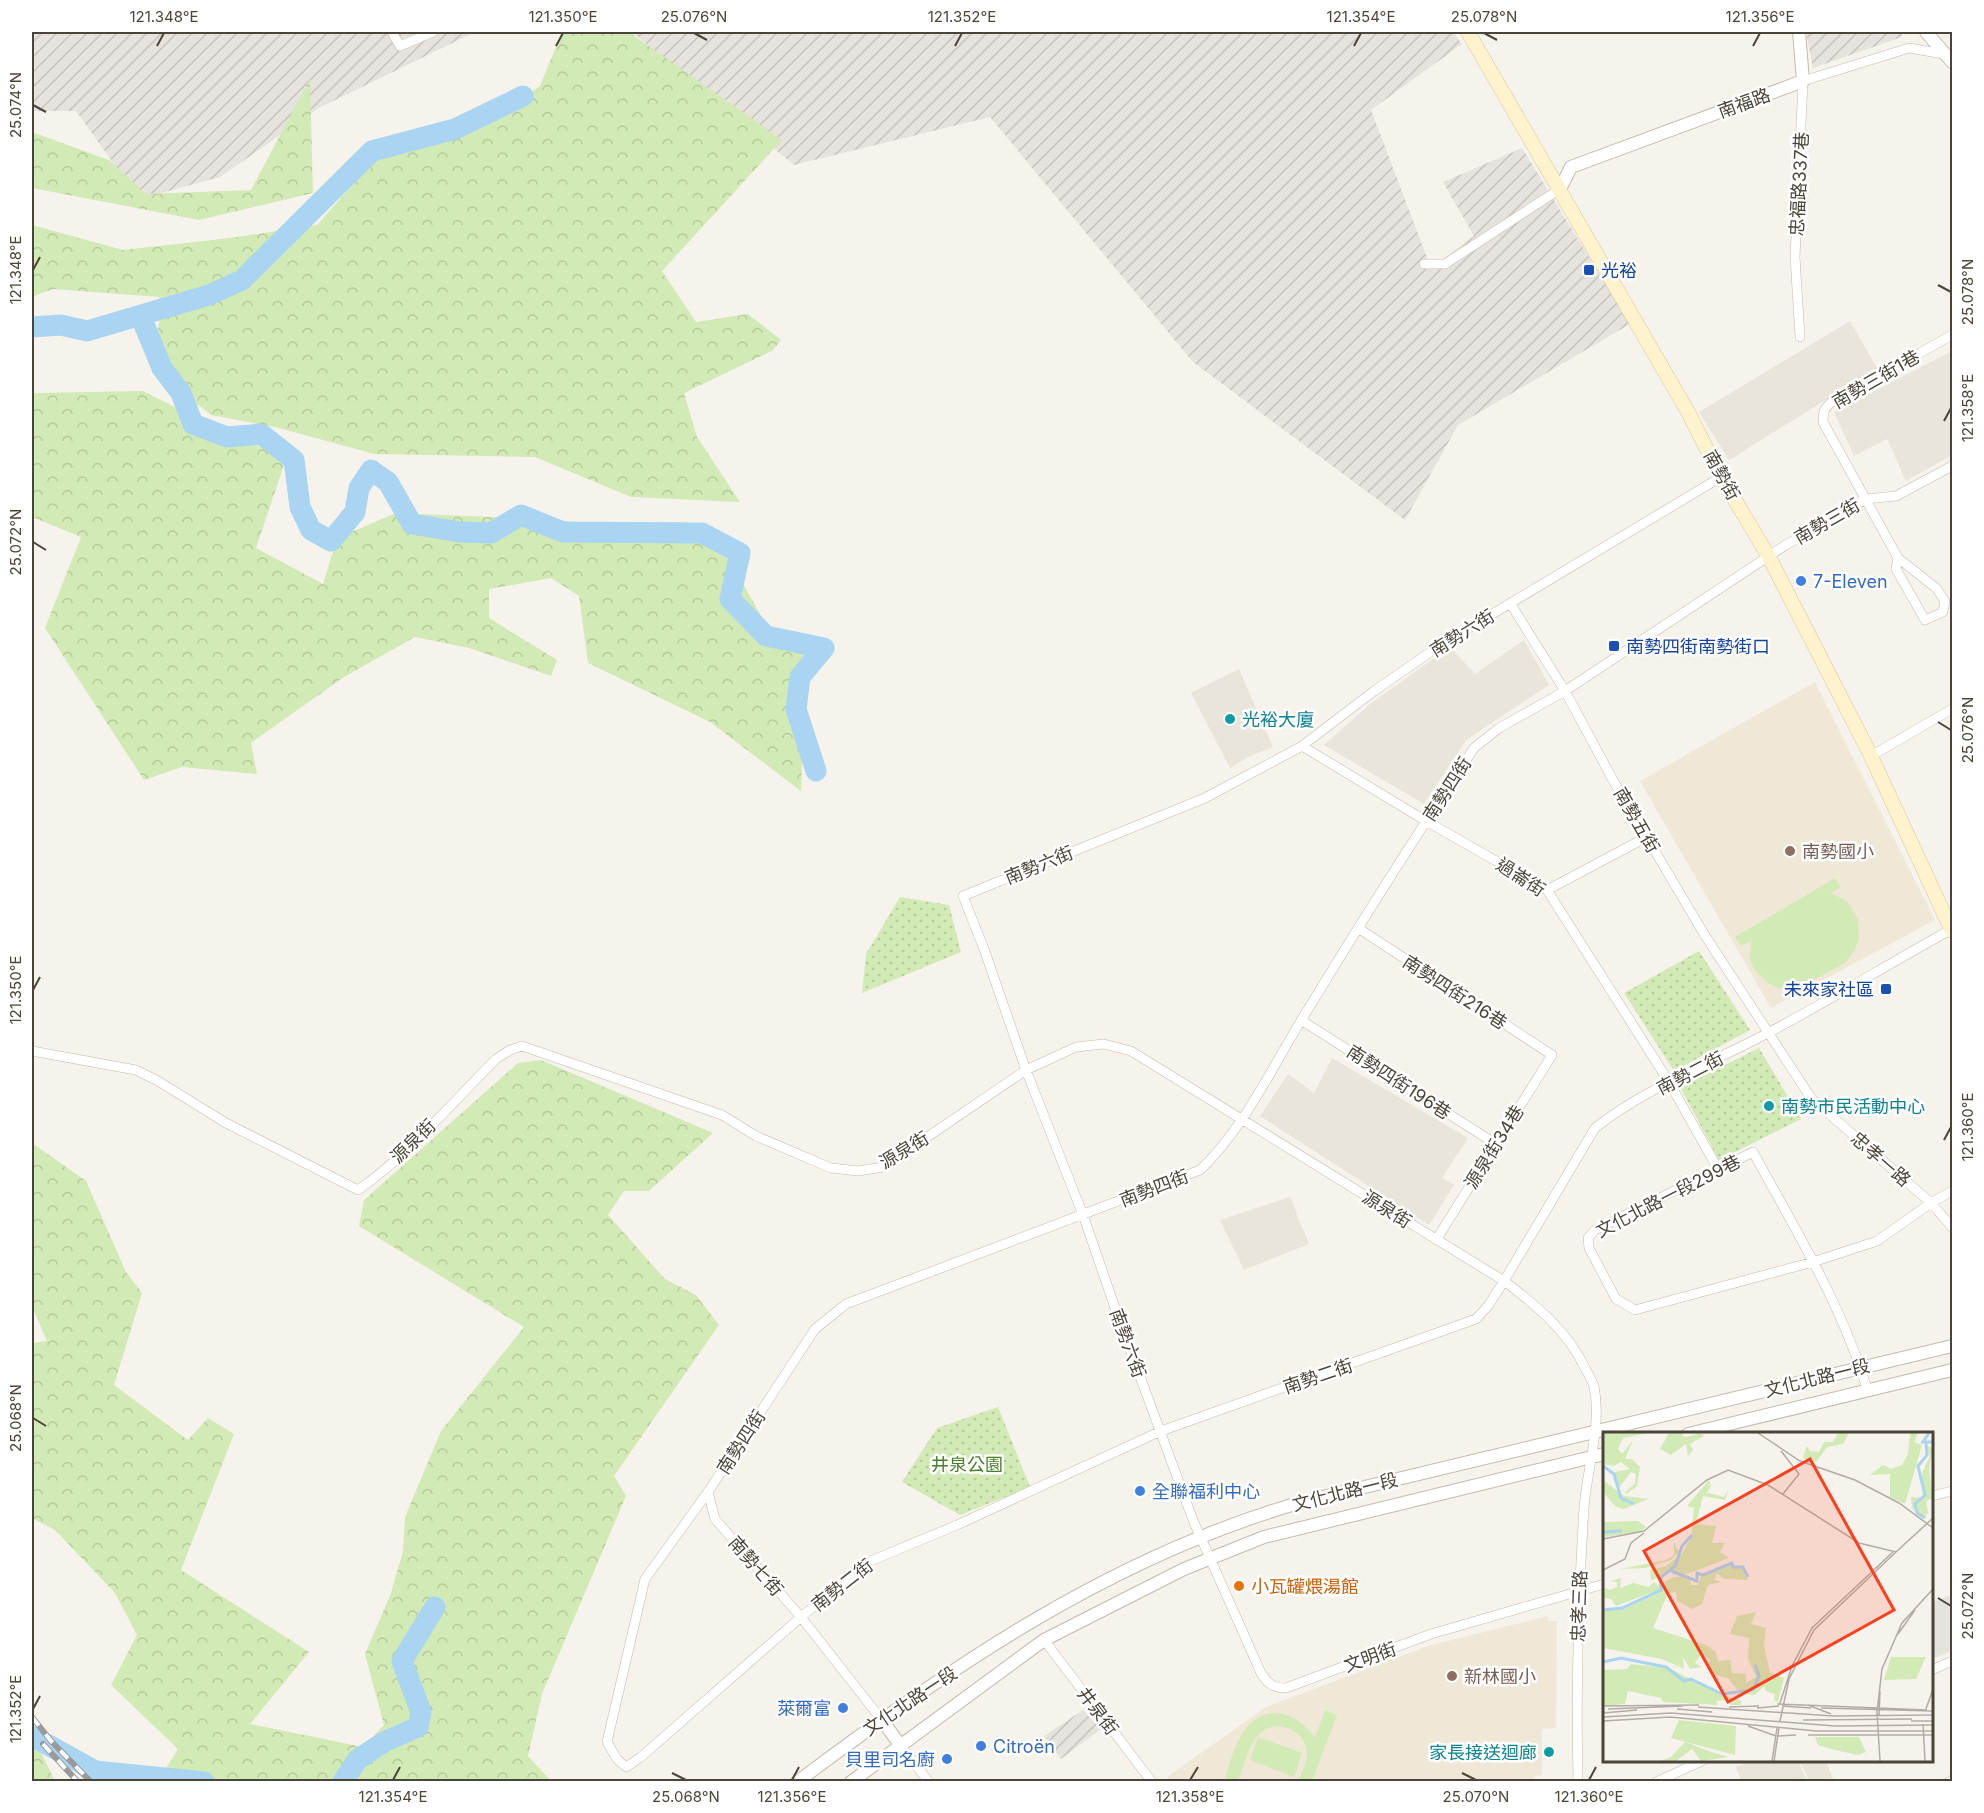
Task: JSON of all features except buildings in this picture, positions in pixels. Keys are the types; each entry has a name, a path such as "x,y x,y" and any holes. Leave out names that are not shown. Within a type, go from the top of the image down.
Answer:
{"main road":[{"name":"南勢街","path":"1468,32 1688,412 1721,477 1769,556 1871,756 1952,930"}],"street":[{"path":"392,32 400,46 433,32"},
{"name":"忠福路337巷","path":"1798,32 1803,81 1795,257 1800,337"},
{"path":"1926,32 1948,58"},
{"name":"南福路","path":"1560,189 1571,167 1803,81 1909,48 1948,58"},
{"path":"1424,264 1445,264 1560,189"},
{"name":"南勢三街1巷","path":"1866,499 1824,422 1823,412 1826,406 1953,335"},
{"name":"南勢三街","path":"1769,556 1866,499 1896,496 1953,466"},
{"name":"南勢六街","path":"1210,1558 1161,1431 1083,1215 1026,1070 963,896 1205,798 1302,746 1430,652 1721,477"},
{"path":"1866,499 1898,558 1936,588 1945,601 1943,612 1925,620 1896,569 1898,558"},
{"name":"南勢四街","path":"626,1767 617,1759 607,1742 645,1579 708,1492 815,1329 846,1304 1200,1170 1216,1155 1241,1119 1473,747 1499,728 1565,691 1769,556"},
{"name":"南勢五街","path":"1510,603 1565,691 1704,934 1767,1034"},
{"path":"1871,756 1953,710"},
{"name":"過崙街","path":"1302,746 1426,821 1547,890 1669,1082 1718,1169"},
{"path":"1547,890 1647,837"},
{"name":"南勢四街216巷","path":"1358,928 1552,1055"},
{"name":"南勢二街","path":"626,1767 641,1757 801,1617 868,1562 957,1525 1161,1431 1476,1319 1488,1306 1504,1281 1595,1128 1606,1118 1669,1082 1767,1034 1952,930"},
{"name":"南勢四街196巷","path":"1301,1020 1496,1144"},
{"name":"忠孝一路","path":"1767,1034 1811,1098 1931,1203 1953,1227"},
{"name":"源泉街","path":"32,1051 136,1070 226,1123 358,1190 412,1143 496,1059 522,1046 722,1115 756,1136 831,1168 858,1171 883,1167 1026,1070 1076,1047 1104,1044 1131,1051 1504,1281 1554,1322 1583,1363 1593,1385 1596,1408 1594,1432"},
{"name":"源泉街34巷","path":"1436,1240 1552,1055"},
{"name":"文化北路一段299巷","path":"1867,1389 1832,1297 1813,1262 1753,1152 1595,1230 1588,1238 1589,1248 1616,1299 1635,1310 1813,1262 1877,1240 1931,1203 1953,1191"},
{"name":"文化北路一段","path":"797,1782 881,1719 1031,1621 1146,1559 1200,1536 1257,1515 1302,1502 1953,1346"},
{"name":"文化北路一段","path":"1696,1432 1953,1370"},
{"name":"忠孝三路","path":"1578,1782 1576,1690 1578,1590 1585,1496 1594,1432"},
{"name":"文化北路一段","path":"851,1782 1044,1640 1151,1585 1210,1558 1284,1531 1603,1455"},
{"path":"1933,1496 1953,1491"},
{"name":"南勢七街","path":"708,1492 716,1519 801,1617 881,1719"},
{"name":"文明街","path":"1210,1558 1261,1673 1267,1683 1277,1688 1286,1688 1431,1634 1603,1584"},
{"name":"井泉街","path":"1044,1640 1152,1782"},
{"path":"1933,1670 1953,1661"},
{"path":"881,1719 929,1782"},
{"path":"1656,1782 1702,1762"},
{"path":"1677,1772 1681,1782"}],"shaded area":[{"path":"32,32 475,32 319,108 220,177 139,199 76,111 32,111"},
{"path":"632,32 1453,32 1462,44 1371,110 1431,268 1474,236 1443,182 1522,148 1630,324 1458,425 1405,520 1193,362 990,117 794,165"},
{"path":"1806,32 1902,32 1902,37 1813,68"},
{"path":"1850,321 1877,368 1729,460 1699,412"},
{"path":"1952,351 1952,455 1906,481 1887,439 1854,456 1834,412"},
{"path":"1524,640 1549,685 1466,740 1424,804 1324,745 1370,704 1450,647 1475,674"},
{"name":"光裕大廈","path":"1239,669 1273,747 1250,756 1230,768 1191,693"},
{"name":"南勢國小","path":"1815,682 1935,920 1771,1008 1640,781"},
{"path":"1332,1058 1468,1138 1442,1178 1454,1185 1429,1225 1260,1116 1288,1074 1314,1093"},
{"path":"1290,1197 1309,1244 1244,1270 1220,1220"},
{"path":"1952,1595 1952,1651 1933,1659 1933,1602"},
{"name":"新林國小","path":"1548,1616 1548,1621 1557,1621 1556,1728 1542,1729 1542,1775 1536,1776 1532,1781 1171,1782 1167,1777 1266,1707 1428,1646"},
{"path":"1083,1710 1101,1729 1061,1759 1044,1736"},
{"path":"1748,1762 1798,1762 1807,1781 1741,1781 1736,1767"},
{"path":"1800,1762 1826,1762 1834,1781 1809,1781"}],"green space":[{"path":"562,32 629,32 782,140 662,271 696,322 748,314 781,340 772,351 684,393 697,437 740,502 631,497 535,457 374,454 279,428 211,415 152,368 161,309 159,297 53,289 32,297 32,225 123,250 317,225 378,156 489,123 540,86"},
{"path":"310,79 313,193 199,220 32,188 32,132 109,160 146,194 251,190"},
{"path":"143,391 286,459 256,548 323,584 337,538 396,513 542,519 680,531 729,559 768,628 803,642 806,680 801,791 710,722 588,663 579,596 551,578 489,589 489,618 557,660 551,676 469,648 415,637 344,677 251,743 257,774 182,767 144,780 45,628 81,537 32,517 32,393"},
{"path":"1835,878 1840,887 1831,893 1847,901 1858,919 1859,939 1854,951 1845,963 1799,988 1789,990 1769,984 1754,969 1750,959 1751,941 1741,946 1735,937"},
{"path":"900,897 949,905 961,952 862,993 866,954"},
{"path":"1699,951 1750,1030 1674,1071 1624,993"},
{"path":"1759,1048 1801,1119 1719,1160 1680,1087"},
{"path":"541,1060 713,1133 649,1191 624,1191 608,1215 665,1279 696,1295 719,1325 614,1476 626,1496 542,1694 528,1756 551,1781 158,1781 178,1749 111,1685 137,1635 115,1593 55,1530 32,1518 32,1343 47,1341 32,1306 32,1143 86,1181 126,1272 142,1293 114,1385 188,1440 208,1418 234,1434 181,1570 309,1652 250,1724 363,1747 384,1725 365,1654 391,1593 403,1551 405,1517 441,1431 524,1327 359,1226 364,1200 518,1063"},
{"name":"井泉公園","path":"998,1407 1030,1487 960,1515 902,1482 937,1428"},
{"path":"1325,1710 1337,1715 1312,1781 1298,1781 1307,1754 1302,1738 1289,1729 1274,1727 1266,1729 1255,1739 1238,1781 1224,1781 1233,1752 1243,1732 1257,1719 1275,1713 1284,1714 1301,1723 1315,1738"},
{"path":"32,1734 55,1781 32,1781"},
{"path":"1258,1737 1302,1753 1294,1777 1250,1760"}],"waterway":[{"path":"32,327 61,325 87,331 209,295 242,280 372,151 455,129 523,96"},
{"path":"141,317 162,368 181,393 193,424 227,437 261,434 294,460 300,507 311,530 331,541 355,512 359,488 371,470 388,482 412,524 460,532 491,533 521,515 563,532 702,533 740,553 730,599 766,636 824,648 800,677 796,709 816,771"},
{"path":"343,1782 357,1760 384,1742 418,1727 421,1712 402,1661 435,1607"},
{"path":"32,1736 95,1771 204,1782"}],"railway":[{"path":"32,1717 51,1741 91,1782"},
{"path":"43,1744 78,1782"}],"place":[{"name":"光裕","path":"1589,270"},
{"name":"7-Eleven","path":"1801,581"},
{"name":"南勢四街南勢街口","path":"1614,646"},
{"name":"光裕大廈","path":"1230,719"},
{"name":"南勢國小","path":"1790,851"},
{"name":"未來家社區","path":"1886,989"},
{"name":"南勢市民活動中心","path":"1769,1106"},
{"name":"全聯福利中心","path":"1140,1491"},
{"name":"小瓦罐煨湯館","path":"1239,1586"},
{"name":"新林國小","path":"1452,1676"},
{"name":"萊爾富","path":"843,1708"},
{"name":"Citroën","path":"981,1746"},
{"name":"家長接送迴廊","path":"1549,1752"},
{"name":"貝里司名廚","path":"947,1759"}]}
